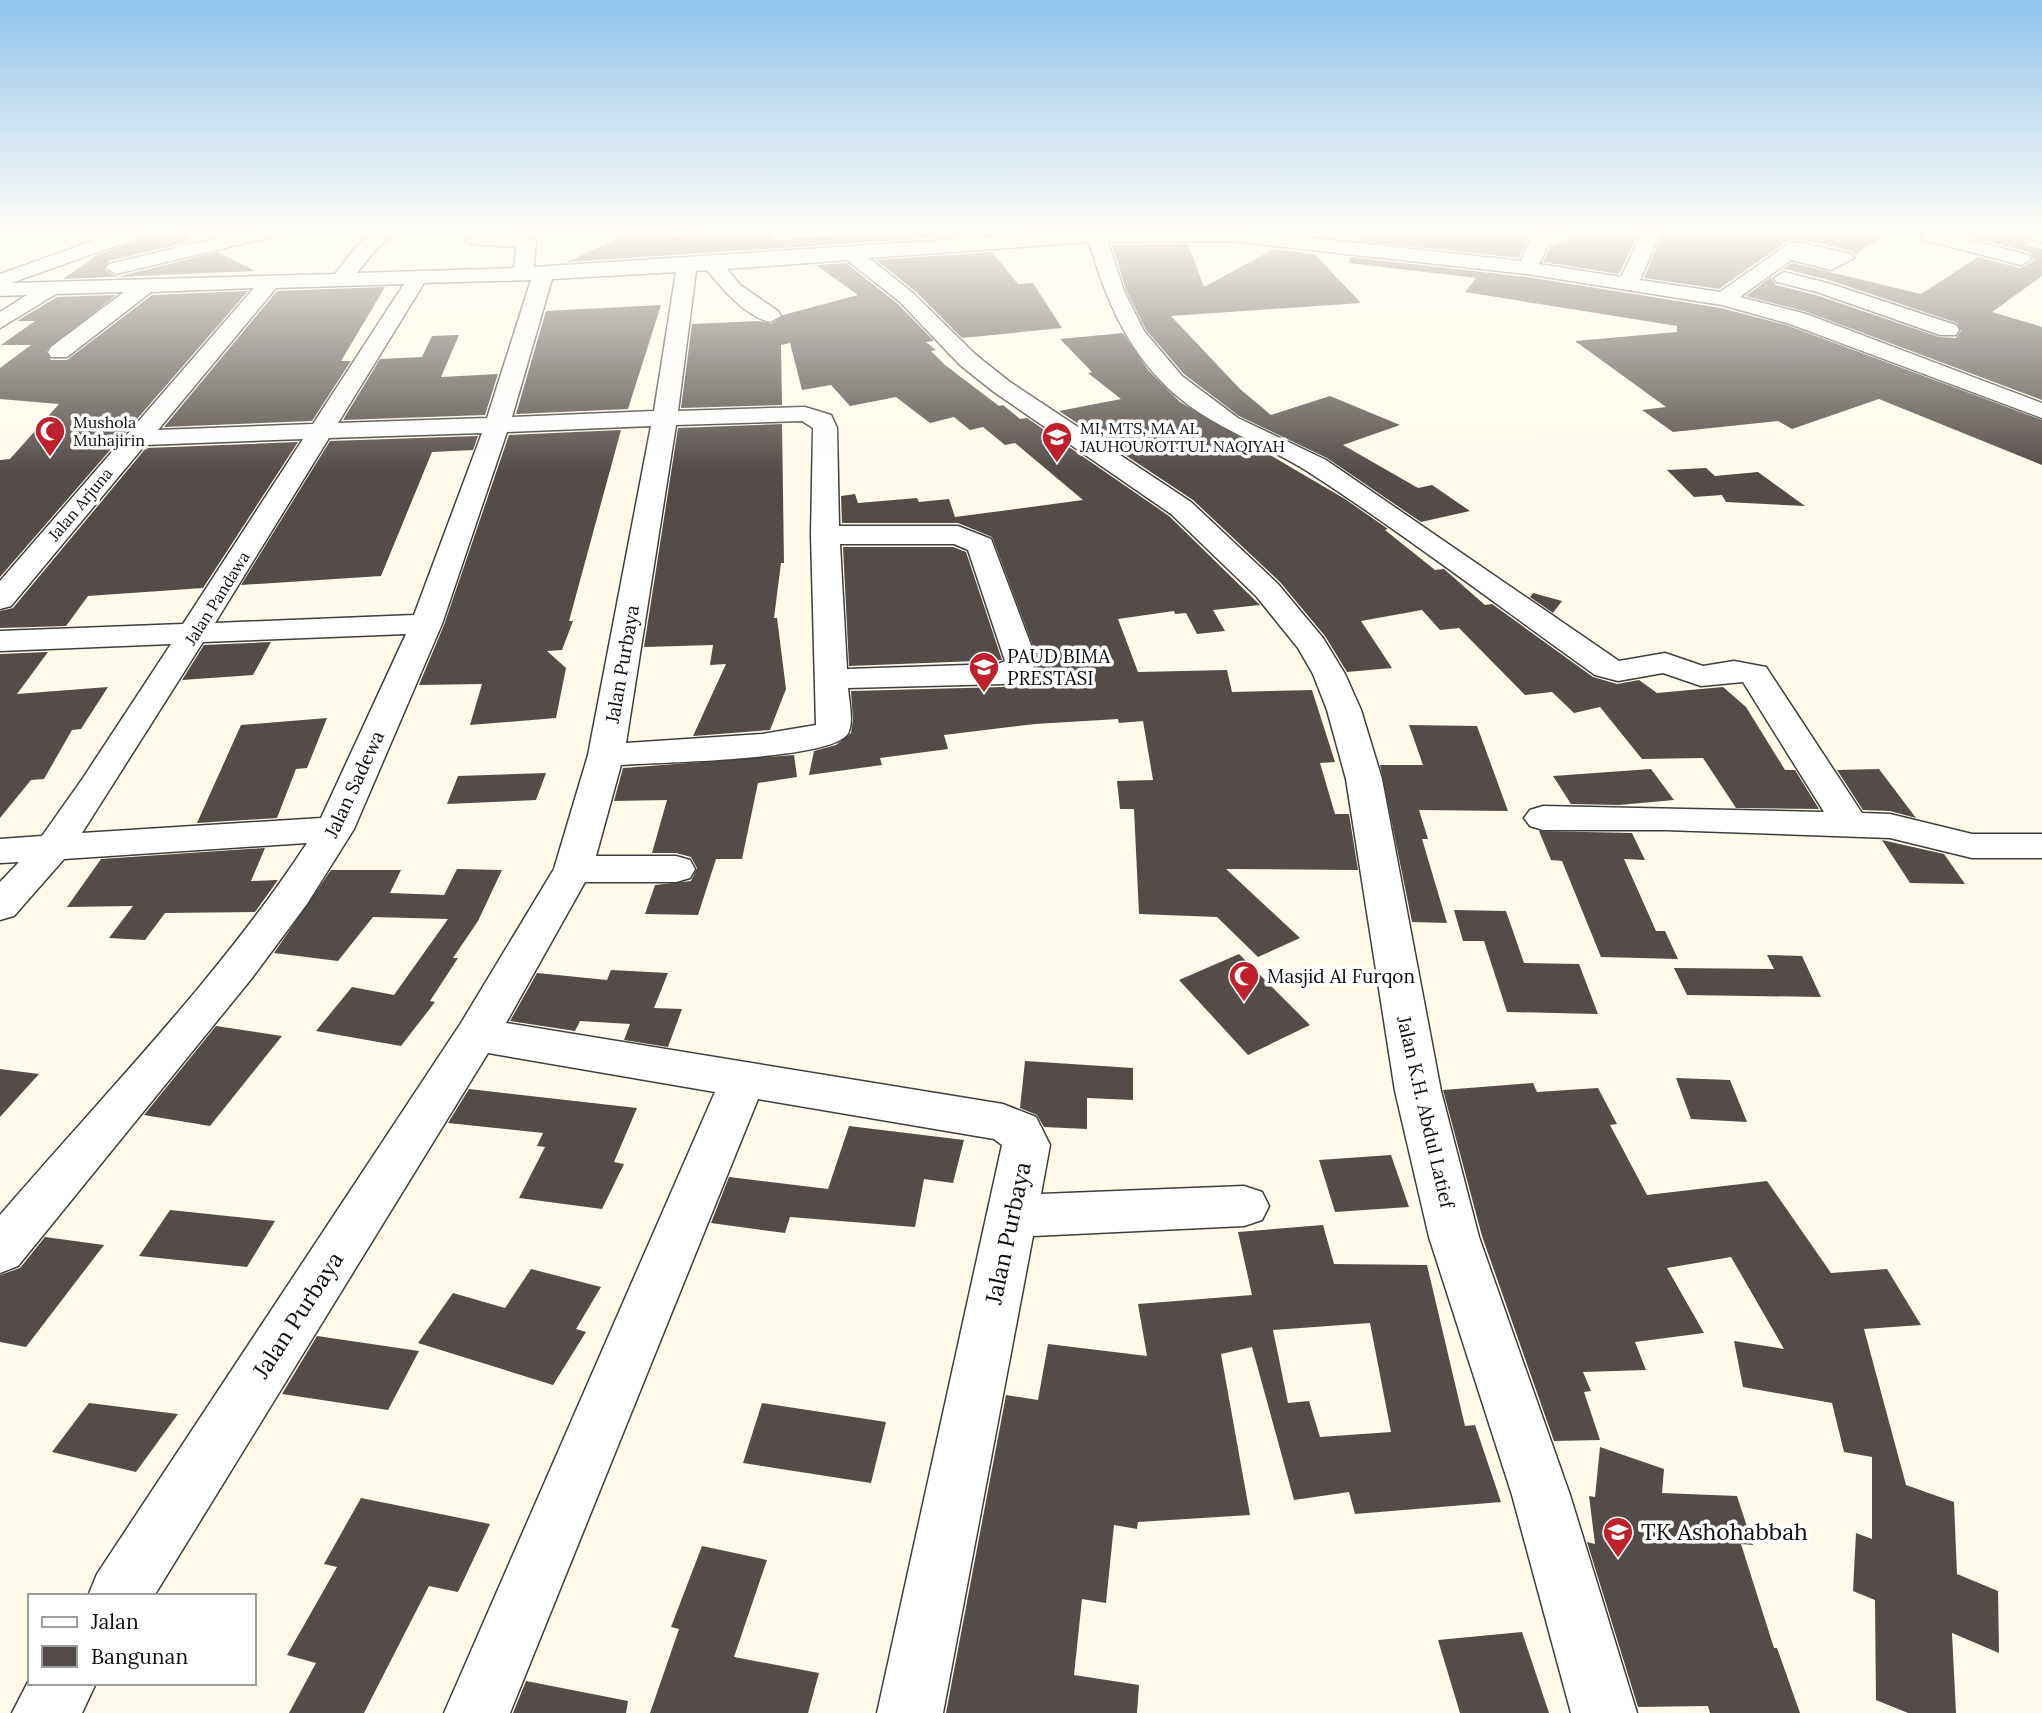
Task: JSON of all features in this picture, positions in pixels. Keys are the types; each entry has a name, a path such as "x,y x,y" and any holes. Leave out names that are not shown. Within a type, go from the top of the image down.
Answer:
{"street":[{"path":"0,322 20,311"},
{"path":"59,352 113,311"},
{"name":"Jalan Arjuna","path":"0,600 245,311"},
{"name":"Jalan Pandawa","path":"0,907 52,849 99,782 397,311"},
{"name":"Jalan Sadewa","path":"0,1251 237,968 293,895 335,830 426,624 498,423 527,311"},
{"name":"Jalan Purbaya","path":"120,1594 477,1035 573,869 607,755 665,418 689,311"},
{"path":"763,311 770,316"},
{"name":"Jalan K.H. Abdul Latief","path":"919,311 968,360 993,380 1150,484 1196,522 1267,590 1312,645 1329,674 1344,710 1364,779 1381,890 1418,1091 1454,1237 1541,1495 1604,1713"},
{"path":"1124,311 1152,357 1187,391 1229,423 1318,466 1607,668 1618,671 1665,663 1701,676 1734,671 1754,674 1851,825"},
{"path":"1768,311 1798,319 2042,411"},
{"path":"1798,319 1828,311"},
{"path":"1889,311 1948,330"},
{"path":"135,438 323,429 805,414 822,420 825,428 825,535 832,730 819,737 607,755"},
{"path":"825,535 958,535 977,541 981,545 1021,661 1019,667 1003,674 830,679"},
{"path":"0,641 426,624"},
{"path":"1543,818 1666,818 1890,826 1972,846 2042,846"},
{"path":"0,851 335,830"},
{"path":"573,869 676,869"},
{"name":"Jalan Purbaya","path":"477,1035 744,1077 1003,1122 1019,1130 1026,1145 910,1713"},
{"path":"477,1713 744,1077"},
{"path":"1012,1216 1244,1206"},
{"path":"45,1713 63,1685"}],"building":[{"path":"34,311 96,311 46,351 51,360 67,360 131,311 231,311 0,577 0,460 10,459 59,404 0,399 0,368 31,345 1,345 35,321 17,321"},
{"path":"260,311 371,311 341,361 351,361 312,421 164,427"},
{"path":"546,311 659,311 628,409 516,414"},
{"path":"798,311 905,311 934,341 926,342 936,350 931,351 945,365 999,406 1003,405 1020,419 1027,418 1169,516 1260,605 1213,610 1225,631 1197,634 1186,613 1175,614 1174,611 1118,619 1138,672 1227,670 1232,692 1312,690 1335,762 1320,763 1335,814 1349,814 1358,870 1226,869 1300,938 1258,957 1217,917 1139,914 1134,809 1120,809 1117,781 1153,780 1143,721 1119,723 1118,719 1035,724 944,735 948,749 880,758 882,765 809,775 814,751 836,745 851,733 851,691 1003,687 1031,676 1039,662 992,537 958,523 842,523 841,496 855,494 858,503 917,498 919,502 949,499 955,517 1083,500 1015,443 1005,445 983,427 970,430 954,417 930,423 896,397 850,406 831,385 802,390 790,343 781,345 782,405 681,408 692,324 759,321 771,324 783,315"},
{"path":"935,311 1051,311 1062,328 962,338"},
{"path":"1136,311 1245,311 1171,316 1240,389 1271,415 1330,396 1400,425 1343,445 1418,488 1432,485 1470,511 1421,522 1327,458 1239,416 1184,374 1146,330"},
{"path":"1583,311 1732,311 1789,326 2042,420 2042,465 1879,399 1792,429 1778,421 1673,432 1642,410 1666,407 1575,341 1677,332 1677,326"},
{"path":"1803,311 1863,311 1939,337 1956,338 1961,331 1957,323 1921,311 1993,311 2042,327 2042,400"},
{"path":"1123,333 1149,371 1180,402 1345,499 1388,529 1385,530 1435,570 1444,569 1485,605 1492,604 1593,677 1617,684 1639,680 1657,693 1723,687 1746,707 1785,770 1795,770 1819,809 1736,808 1703,758 1642,759 1600,707 1574,713 1552,692 1525,695 1459,628 1440,630 1422,610 1361,621 1392,668 1347,672 1325,636 1280,582 1193,500 1059,411 1121,399 1088,373 1092,372 1060,339"},
{"path":"459,335 441,377 498,374 485,415 343,420 380,359 422,357 432,336"},
{"path":"782,424 784,563 781,563 774,618 777,618 786,689 770,730 693,736 726,664 710,665 713,645 644,647 678,428"},
{"path":"621,430 569,621 573,621 562,650 547,651 566,668 556,718 470,725 482,684 419,685 444,625 509,435"},
{"path":"478,436 473,450 432,452 381,576 241,585 330,441"},
{"path":"298,442 203,588 88,596 66,626 0,628 0,611 13,608 146,448"},
{"path":"1706,468 1715,476 1758,472 1805,506 1726,502 1722,495 1694,497 1667,470"},
{"path":"843,547 953,547 966,552 1002,660 849,666"},
{"path":"1533,593 1562,601 1553,613 1530,597"},
{"path":"271,642 253,675 182,680 204,645"},
{"path":"48,652 17,694 108,687 81,729 72,730 44,779 31,780 0,818 0,654"},
{"path":"327,718 307,768 296,769 277,818 197,823 241,725"},
{"path":"1409,725 1477,726 1508,811 1419,810 1428,839 1422,839 1447,923 1412,922 1380,765 1423,765"},
{"path":"794,755 797,777 758,783 742,859 716,859 698,915 645,914 655,885 691,881 697,868 691,857 676,853 652,853 667,800 614,801 623,768"},
{"path":"1651,769 1674,800 1619,805 1571,804 1553,776"},
{"path":"1879,769 1916,818 1890,811 1863,810 1837,770"},
{"path":"546,773 536,800 447,804 458,776"},
{"path":"1539,831 1632,833 1645,860 1624,859 1656,931 1665,931 1678,959 1601,957 1562,861 1551,860"},
{"path":"1882,840 1944,854 1965,884 1910,883"},
{"path":"265,848 251,881 278,880 255,912 165,913 145,940 109,938 133,906 67,907 101,859"},
{"path":"457,869 502,870 478,921 453,958 458,958 430,1001 435,1002 401,1046 316,1031 352,987 394,995 448,919 373,917 338,961 274,953 331,870 401,870 390,893 444,895"},
{"path":"1454,910 1506,911 1524,963 1579,964 1598,1014 1507,1012 1484,941 1463,941"},
{"name":"Masjid Al Furqon","path":"1239,954 1310,1025 1248,1055 1179,980"},
{"path":"1767,955 1802,956 1821,997 1687,995 1674,968 1774,969"},
{"path":"611,970 668,973 654,1008 682,1009 668,1047 624,1040 630,1024 580,1021 575,1031 510,1021 537,973 607,980"},
{"path":"216,1026 282,1036 210,1126 144,1115"},
{"path":"1025,1061 1133,1068 1133,1100 1087,1098 1087,1129 1044,1127 1037,1115 1020,1108"},
{"path":"0,1069 39,1074 0,1117"},
{"path":"1676,1078 1730,1080 1747,1122 1691,1119"},
{"path":"1533,1083 1537,1092 1598,1088 1617,1124 1610,1125 1647,1195 1767,1181 1831,1273 1887,1269 1921,1325 1864,1329 1906,1485 1954,1502 1957,1574 1998,1591 1999,1653 1952,1633 1956,1713 1908,1713 1876,1700 1875,1600 1853,1591 1856,1533 1872,1539 1872,1457 1844,1452 1832,1403 1743,1387 1734,1341 1784,1349 1731,1257 1667,1268 1704,1333 1635,1342 1646,1370 1583,1372 1591,1391 1584,1392 1600,1440 1554,1441 1482,1236 1443,1090"},
{"path":"469,1089 637,1108 614,1162 624,1164 602,1209 519,1198 545,1147 537,1146 543,1133 448,1123"},
{"path":"849,1126 964,1140 953,1183 924,1179 915,1227 790,1217 785,1233 711,1223 729,1177 828,1189"},
{"path":"1391,1155 1409,1207 1335,1212 1319,1160"},
{"path":"170,1210 275,1221 247,1267 139,1256"},
{"path":"1323,1225 1334,1264 1427,1265 1465,1426 1475,1425 1501,1502 1355,1514 1349,1492 1294,1500 1252,1347 1221,1354 1250,1515 1138,1522 1137,1529 1114,1525 1106,1603 1082,1599 1074,1675 1139,1685 1137,1713 946,1713 1006,1395 1038,1400 1048,1344 1147,1356 1138,1304 1252,1295 1238,1232","holes":["1370,1323 1391,1432 1320,1437 1309,1401 1288,1403 1273,1330"]},
{"path":"45,1237 104,1245 26,1347 0,1342 0,1275 20,1268"},
{"path":"531,1269 601,1287 576,1329 586,1332 553,1385 418,1343 453,1293 505,1308"},
{"path":"317,1336 419,1351 388,1410 282,1394"},
{"path":"89,1403 178,1414 136,1472 52,1452"},
{"path":"762,1403 886,1422 871,1483 743,1463"},
{"path":"1600,1447 1664,1469 1662,1493 1737,1496 1753,1545 1741,1544 1774,1648 1777,1648 1800,1713 1710,1713 1708,1706 1638,1707 1587,1542 1595,1544 1589,1496 1595,1497"},
{"path":"361,1498 490,1524 458,1592 429,1586 364,1713 289,1713 316,1663 287,1655 337,1567 324,1564"},
{"path":"702,1546 767,1560 734,1657 819,1673 808,1713 650,1713 679,1629 671,1627"},
{"path":"1522,1632 1549,1713 1460,1713 1438,1640"},
{"path":"526,1681 628,1701 626,1713 513,1713"}],"place":[{"name":"Mushola Muhajirin","path":"50,458"},
{"name":"MI, MTS, MA AL JAUHOUROTTUL NAQIYAH","path":"1057,464"},
{"name":"PAUD BIMA PRESTASI","path":"984,694"},
{"name":"Masjid Al Furqon","path":"1244,1003"},
{"name":"TK Ashohabbah","path":"1618,1559"}]}
